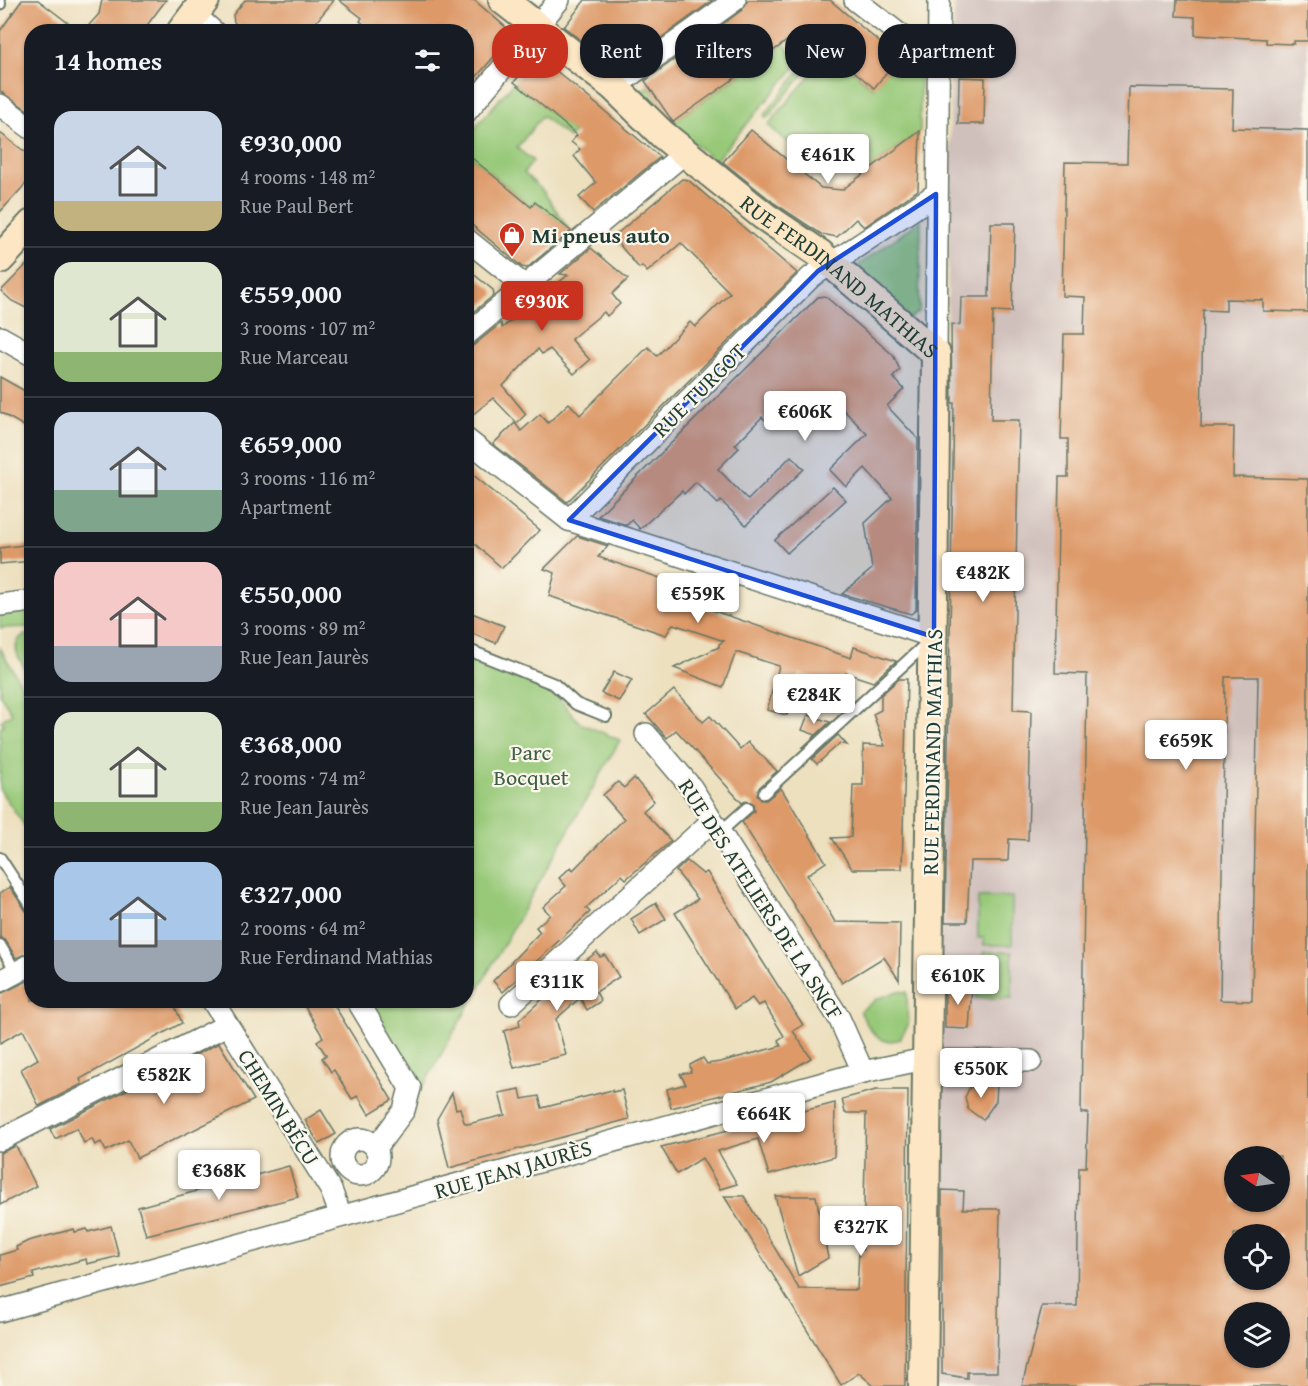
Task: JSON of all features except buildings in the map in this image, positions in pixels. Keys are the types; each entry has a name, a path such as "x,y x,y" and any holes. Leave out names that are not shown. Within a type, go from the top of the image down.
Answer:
{"street":[{"name":"RUE FERDINAND MATHIAS","path":"503,0 532,24"},
{"path":"539,24 559,0"},
{"path":"614,87 735,0"},
{"path":"855,0 886,24"},
{"path":"939,0 939,24"},
{"name":"RUE FERDINAND MATHIAS","path":"568,52 614,87 662,134 778,228 832,264 936,354 929,1060 923,1386"},
{"path":"474,102 494,78"},
{"path":"936,354 938,78"},
{"path":"0,105 24,123"},
{"path":"474,328 686,152"},
{"name":"RUE TURGOT","path":"569,520 811,277 936,194"},
{"path":"0,234 24,211"},
{"path":"0,259 24,233"},
{"path":"474,245 525,286"},
{"path":"0,337 24,350"},
{"path":"474,445 569,520 933,637"},
{"path":"0,605 24,602"},
{"name":"RUE DES ATELIERS DE LA SNCF","path":"646,734 682,774 839,1018 862,1072"},
{"path":"511,1004 716,827"},
{"name":"CHEMIN BÉCU","path":"217,1008 327,1184 341,1216"},
{"path":"362,1008 410,1088 404,1110 376,1148"},
{"path":"0,1140 227,1025"},
{"name":"RUE JEAN JAURÈS","path":"0,1311 862,1072 905,1062 929,1060 1031,1061"}],"lane":[{"path":"764,793 933,637"},
{"path":"474,652 554,684 576,704 606,716"},
{"path":"716,827 747,808"},
{"path":"0,858 24,895"},
{"path":"0,945 16,972"}],"highlighted area":[{"path":"936,194 934,637 569,520 818,271"}],"shaded area":[{"path":"955,0 1308,0 1308,1386 932,1386 951,78 1016,78 1016,24 954,24"}],"green space":[{"path":"785,45 786,78 715,161 636,95 648,86 673,122 736,78 773,78 773,52"},
{"path":"794,78 800,78 767,118 764,116"},
{"path":"808,78 861,78 873,88 881,78 920,78 920,131 864,173 856,164 841,174 830,170 802,154 768,125"},
{"path":"514,82 574,132 569,138 542,116 517,148 533,161 524,173 543,191 570,231 535,202 531,207 474,159 474,129"},
{"path":"921,220 919,311 908,319 853,269"},
{"path":"24,611 24,627 0,628 0,614"},
{"path":"24,635 24,667 16,650 19,640"},
{"path":"0,648 24,689 22,697 24,700 24,825 0,790 0,727 4,725 1,721 12,713 0,695"},
{"name":"Parc Bocquet","path":"474,659 550,688 580,723 620,740 474,997"},
{"path":"978,897 1012,897 1012,945 984,945 984,938 978,938"},
{"path":"984,952 1012,952 1012,998 976,998 977,960 984,960"},
{"path":"898,991 907,992 908,1025 900,1039 885,1041 875,1035 860,1011 877,999"},
{"name":"Parc Bocquet","path":"371,1008 468,1008 422,1088"}],"place":[{"name":"Mi pneus auto","path":"512,258"}]}
